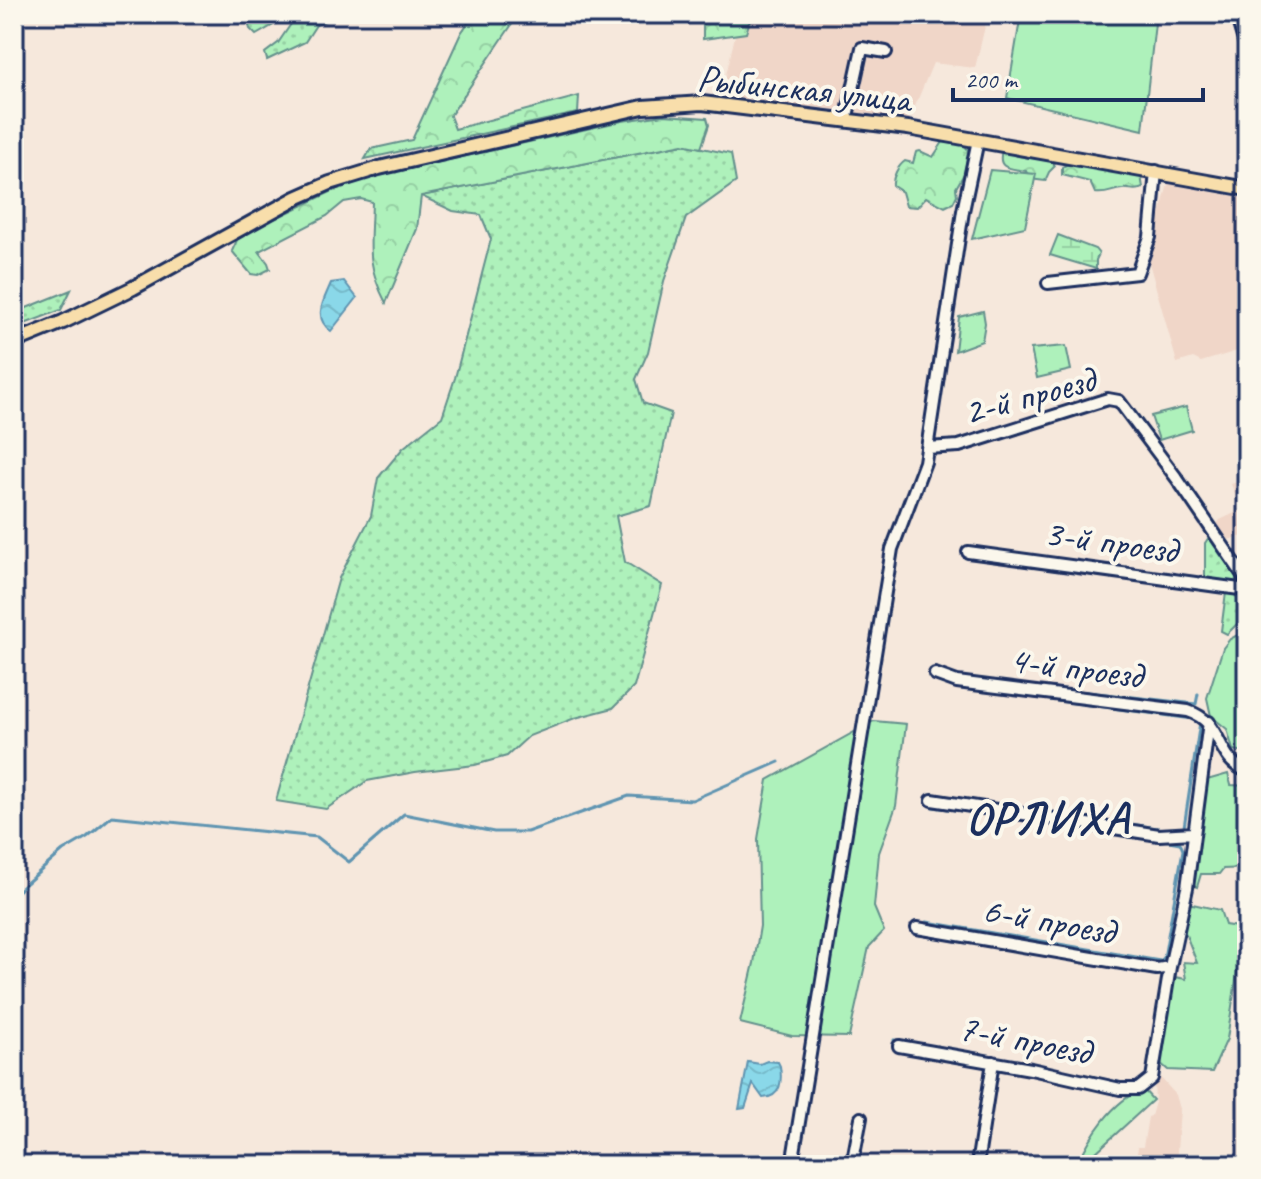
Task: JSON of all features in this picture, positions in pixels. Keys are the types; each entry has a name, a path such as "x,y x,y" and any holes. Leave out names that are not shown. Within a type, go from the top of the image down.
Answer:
{"main road":[{"name":"Рыбинская улица","path":"14,342 133,288 307,193 354,174 654,106 702,103 846,121 978,140 1247,189"}],"street":[{"path":"1236,14 1247,51"},
{"path":"846,121 862,48 886,52"},
{"path":"792,1165 892,549 920,478 927,448 963,211 978,140"},
{"path":"1048,283 1137,273 1150,237 1156,171"},
{"name":"2-й проезд","path":"927,448 959,446 1108,399 1119,401 1247,581"},
{"name":"3-й проезд","path":"968,552 1247,590"},
{"name":"4-й проезд","path":"935,674 957,682 1188,711 1201,715 1209,722"},
{"path":"1209,722 1227,756 1247,771"},
{"path":"1170,967 1187,888 1209,722"},
{"path":"932,800 1159,835 1193,833"},
{"name":"6-й проезд","path":"917,928 1157,969 1170,967"},
{"name":"7-й проезд","path":"899,1046 1120,1089 1138,1089 1152,1078 1170,967"},
{"path":"977,1165 993,1062"},
{"path":"852,1165 861,1118"}],"shaded area":[{"path":"740,14 988,14 975,68 933,63 908,123 721,97"},
{"path":"1168,184 1247,198 1247,348 1201,362 1193,358 1177,363 1148,259"},
{"path":"1247,479 1247,535 1227,540 1216,525 1241,510 1231,484"},
{"path":"1159,1076 1176,1095 1180,1109 1176,1165 1143,1165 1144,1156 1137,1154 1138,1147 1143,1147 1148,1117 1155,1102 1154,1081"}],"green space":[{"path":"256,14 339,14 316,25 305,42 267,60 265,53 278,43 293,21 284,19 256,35 247,19"},
{"path":"474,14 519,14 450,116 455,129 579,96 578,113 365,159 371,149 412,140 461,33"},
{"path":"703,14 752,14 746,33 703,39"},
{"path":"1021,14 1156,14 1143,130 1007,98"},
{"path":"664,115 707,118 709,125 701,148 683,144 421,196 417,229 386,303 372,265 372,202 361,199 344,202 327,216 259,251 270,269 258,275 251,274 232,251 237,240 257,227 339,188 377,176 622,121"},
{"path":"943,142 964,145 968,150 965,172 956,188 953,203 945,207 926,197 917,207 906,206 902,192 893,186 898,169 905,161 913,163 916,152 933,157"},
{"path":"683,144 731,154 736,182 686,218 664,281 648,352 636,379 643,403 671,413 651,506 616,516 625,562 662,585 634,687 613,708 575,718 529,736 507,756 475,765 367,781 326,809 276,801 339,578 371,516 378,478 403,448 442,417 491,239 481,215 453,211 421,196"},
{"path":"1009,149 1019,156 1052,161 1055,166 1045,181 1030,179 1026,171 1011,169 1001,162 1002,151"},
{"path":"1076,160 1141,175 1143,188 1095,193 1090,182 1062,175 1062,167"},
{"path":"990,170 1036,174 1025,227 972,239"},
{"path":"1058,235 1095,249 1099,254 1096,269 1050,255"},
{"path":"71,290 61,310 14,328 14,313"},
{"path":"983,311 982,341 955,351 959,317"},
{"path":"1066,346 1071,370 1037,378 1031,349"},
{"path":"1186,407 1192,430 1159,440 1151,416"},
{"path":"1209,537 1241,585 1205,579 1205,543"},
{"path":"1226,592 1247,599 1247,614 1227,634 1221,631"},
{"path":"1247,630 1247,752 1233,750 1227,729 1211,716 1207,698 1223,648 1230,639"},
{"path":"874,721 906,724 896,806 879,853 874,907 884,931 869,947 849,1037 792,1036 740,1023 760,926 758,839 768,780"},
{"path":"1228,774 1231,785 1247,786 1247,868 1201,874 1197,887 1191,884 1207,780"},
{"path":"1188,903 1220,910 1225,925 1244,928 1227,1039 1212,1072 1168,1070 1159,1062 1174,977 1186,979 1183,962 1197,963 1183,927"},
{"path":"1143,1089 1153,1100 1094,1154 1088,1165 1077,1165 1103,1121 1121,1102"}],"water":[{"path":"344,281 357,298 331,331 322,320 321,308 331,283"},
{"path":"748,1062 760,1064 778,1062 780,1066 781,1082 777,1091 763,1098 753,1084 745,1108 739,1109"}],"waterway":[{"path":"1016,564 1044,567"},
{"path":"970,679 1196,704 1198,694"},
{"path":"971,689 1193,719"},
{"path":"1179,829 1184,827 1200,722"},
{"path":"14,894 63,851 87,837 112,816 317,837 349,862 404,814 494,832 527,832 629,796 692,800 779,762"},
{"path":"961,799 1171,830"},
{"path":"933,807 1016,818"},
{"path":"927,922 1160,961 1164,958 1183,850 1180,843 1158,839"},
{"path":"920,935 964,941"},
{"path":"991,946 1106,965"},
{"path":"894,1040 1016,1061"},
{"path":"1048,1068 1127,1084 1139,1082"}],"district":[{"name":"ОРЛИХА","path":"1048,817"}]}
